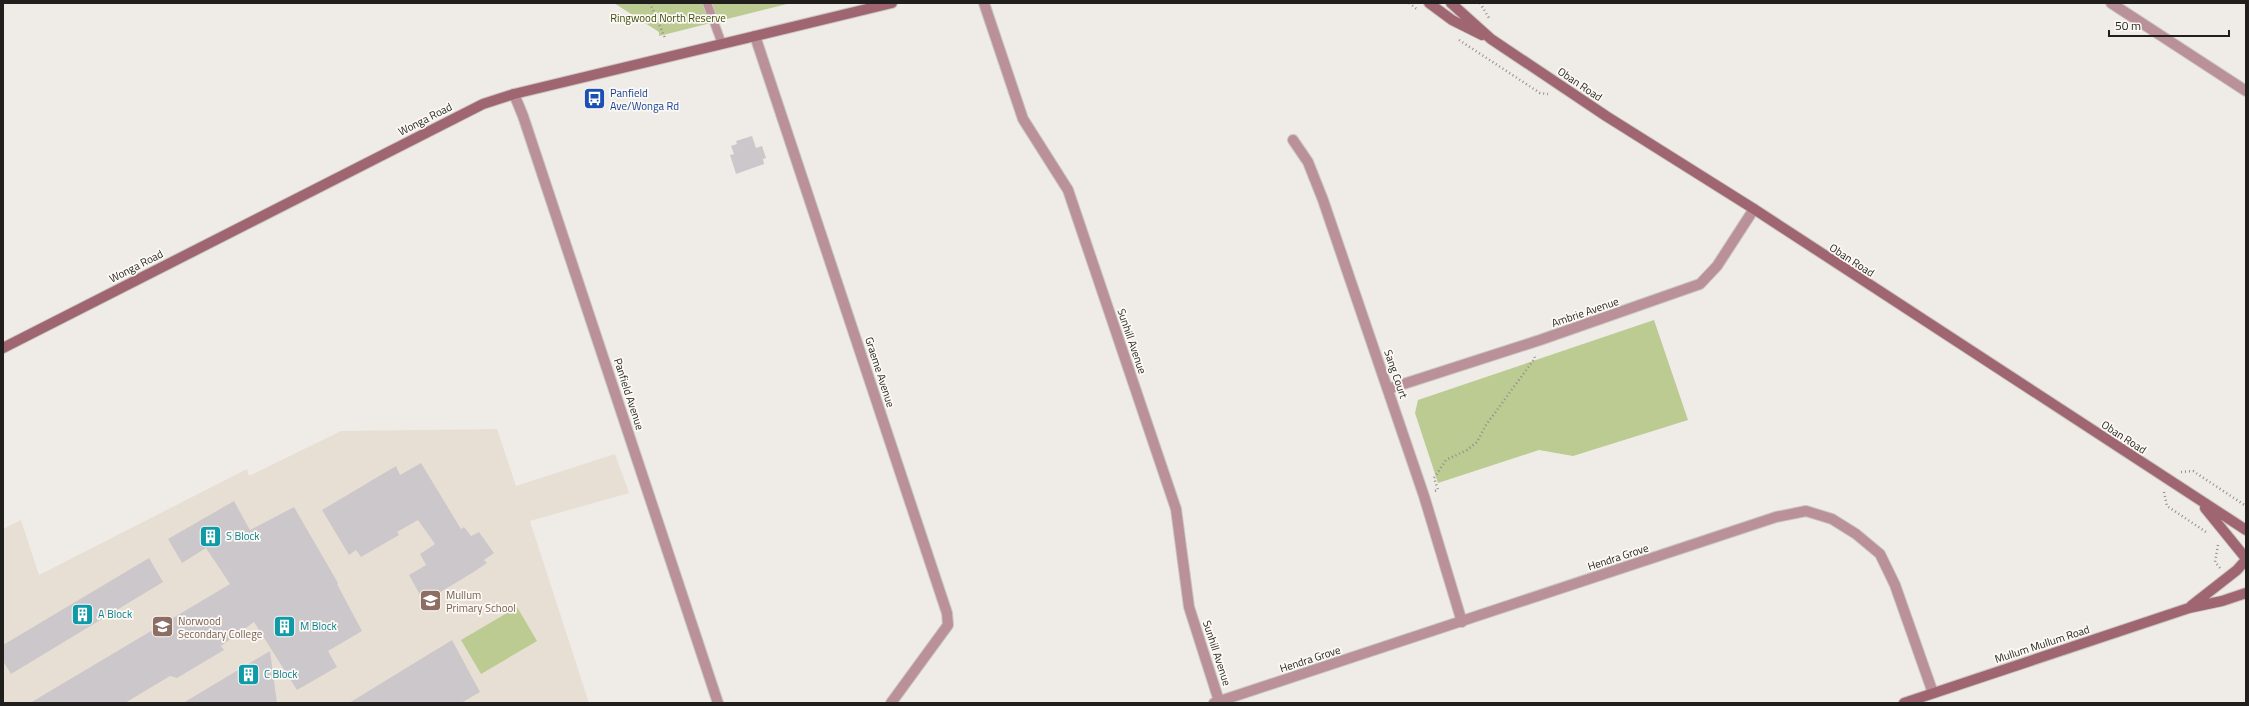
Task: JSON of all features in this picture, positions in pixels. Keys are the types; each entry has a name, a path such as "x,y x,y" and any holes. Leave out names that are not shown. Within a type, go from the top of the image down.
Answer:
{"main road":[{"name":"Wonga Road","path":"3,348 464,112 514,94 892,3"},
{"name":"Oban Road","path":"1429,3 1457,23 1491,39"},
{"name":"Oban Road","path":"1451,3 1491,39 1606,116 1754,209 2200,502 2246,530"},
{"name":"Oban Road","path":"2200,502 2245,560"},
{"name":"Mullum Mullum Road","path":"2189,608 2237,570 2245,560"},
{"name":"Mullum Mullum Road","path":"1904,703 2189,608 2222,601 2246,593"}],"street":[{"name":"Sunhill Avenue","path":"984,3 1023,119 1068,190 1176,509 1189,607 1217,702"},
{"path":"2111,3 2246,91"},
{"name":"Graeme Avenue","path":"755,36 947,614 948,624 891,703"},
{"name":"Panfield Avenue","path":"514,94 526,124 718,703"},
{"name":"Sang Court","path":"1293,140 1308,162 1323,200 1424,496 1462,622"},
{"name":"Ambrie Avenue","path":"1388,389 1700,284 1717,266 1754,209"},
{"name":"Hendra Grove","path":"1217,702 1776,517 1806,512 1832,519 1856,534 1880,554 1895,585 1933,693"}],"lane":[{"path":"707,3 722,44"}],"path":[{"path":"650,3 665,38"},
{"path":"1409,3 1420,12"},
{"path":"1456,38 1540,93"},
{"path":"1424,496 1438,490 1434,478 1446,460 1467,450 1477,442 1486,425 1535,358 1531,342"},
{"path":"2193,471 2246,506"},
{"path":"2167,506 2211,534"},
{"path":"2215,562 2219,548 2217,539"}],"shaded area":[{"path":"497,429 516,486 615,454 629,493 530,521 589,703 3,703 3,529 21,520 39,575 247,469 249,476 341,431"}],"green space":[{"name":"Ringwood North Reserve","path":"614,3 791,3 659,36 659,32"},
{"path":"1654,320 1688,420 1573,456 1539,450 1438,483 1415,413 1418,400"},
{"path":"517,607 537,641 481,674 461,640"}],"building":[{"path":"752,136 756,148 762,146 766,158 763,159 764,164 736,174 730,155 734,154 731,146 737,144 736,141"},
{"path":"421,463 461,529 464,527 471,536 479,532 494,553 484,560 487,563 424,602 409,575 426,565 420,554 435,544 418,520 397,532 399,535 361,557 356,550 349,555 322,510 396,466 400,475"},
{"path":"234,501 250,530 294,507 338,583 337,584 362,631 328,651 337,667 297,690 254,622 221,646 224,650 177,678 170,676 125,703 30,703 230,584 206,548 182,563 168,539"},
{"name":"A Block","path":"149,558 163,582 11,674 3,661 3,645"},
{"path":"452,640 480,692 461,703 349,703"},
{"name":"C Block","path":"270,651 277,703 183,703"}],"place":[{"name":"Panfield Ave/Wonga Rd","path":"594,99"},
{"name":"S Block","path":"210,536"},
{"name":"Mullum Primary School","path":"431,601"},
{"name":"A Block","path":"83,614"},
{"name":"M Block","path":"285,626"},
{"name":"Norwood Secondary College","path":"162,627"},
{"name":"C Block","path":"249,674"}]}
